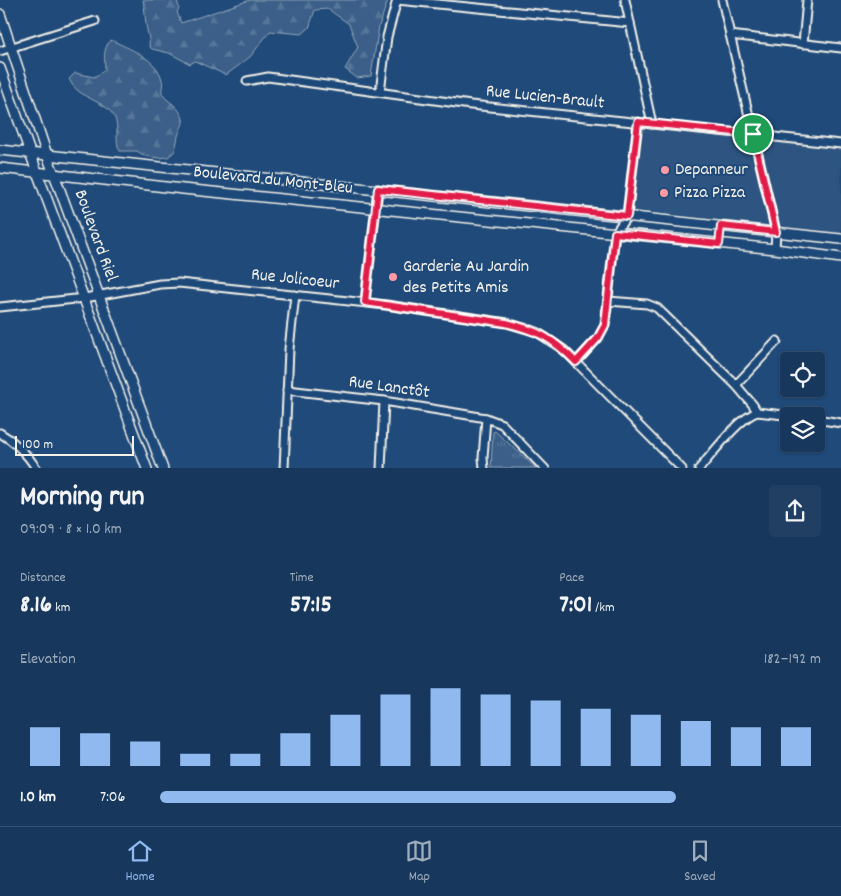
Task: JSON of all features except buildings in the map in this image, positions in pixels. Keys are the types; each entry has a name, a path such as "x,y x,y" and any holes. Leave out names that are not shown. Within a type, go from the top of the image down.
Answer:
{"street":[{"path":"380,92 387,37 397,0 630,23"},
{"path":"624,0 652,124"},
{"path":"722,0 776,232 775,249"},
{"path":"803,44 807,0"},
{"name":"Boulevard Riel","path":"0,14 47,155 163,468"},
{"path":"0,51 95,21"},
{"path":"730,35 841,48"},
{"name":"Boulevard Riel","path":"0,68 148,468"},
{"name":"Rue Lucien-Brault","path":"247,81 268,77 471,105 841,144"},
{"path":"576,362 603,331 615,233 627,216 638,122"},
{"name":"Boulevard du Mont-Bleu","path":"0,150 841,239"},
{"name":"Boulevard du Mont-Bleu","path":"0,168 183,189 775,249 841,258"},
{"path":"365,302 378,189"},
{"path":"719,244 721,226"},
{"name":"Rue Jolicoeur","path":"0,307 85,298 170,283 365,302 506,323 529,329 552,341 576,362 682,468"},
{"path":"284,468 289,349 295,294"},
{"path":"608,301 647,304 657,308 736,385 757,412"},
{"path":"736,385 777,341"},
{"name":"Rue Lanctôt","path":"287,390 384,402 486,418 502,424 545,468"},
{"path":"381,468 384,402"},
{"path":"700,468 742,421 757,412 780,415"},
{"path":"484,468 486,418"},
{"path":"825,420 841,423"},
{"path":"0,433 24,451 37,468"}],"shaded area":[{"path":"641,129 766,140 841,150 841,233 634,210"}],"green space":[{"path":"143,0 177,0 179,8 177,12 181,23 250,0 388,0 379,26 371,76 357,78 345,69 358,47 349,24 328,9 315,10 309,28 302,34 270,31 250,57 226,75 195,61 190,64 169,53 152,49 149,46"},
{"path":"111,40 141,55 155,66 162,82 163,95 177,108 182,117 183,122 175,151 168,157 145,156 137,151 120,151 117,143 117,125 114,116 104,106 78,91 69,79 75,73 94,77 105,70 105,50"},
{"path":"495,431 536,468 491,468 493,432"}],"place":[{"name":"Depanneur","path":"665,170"},
{"name":"Pizza Pizza","path":"664,193"},
{"name":"Garderie Au Jardin des Petits Amis","path":"393,277"}],"route":[{"path":"638,122 753,134 776,232 721,226 719,244 615,233 605,325 598,338 576,362 544,335 529,329 506,323 365,302 378,189 627,216 638,122"}]}
